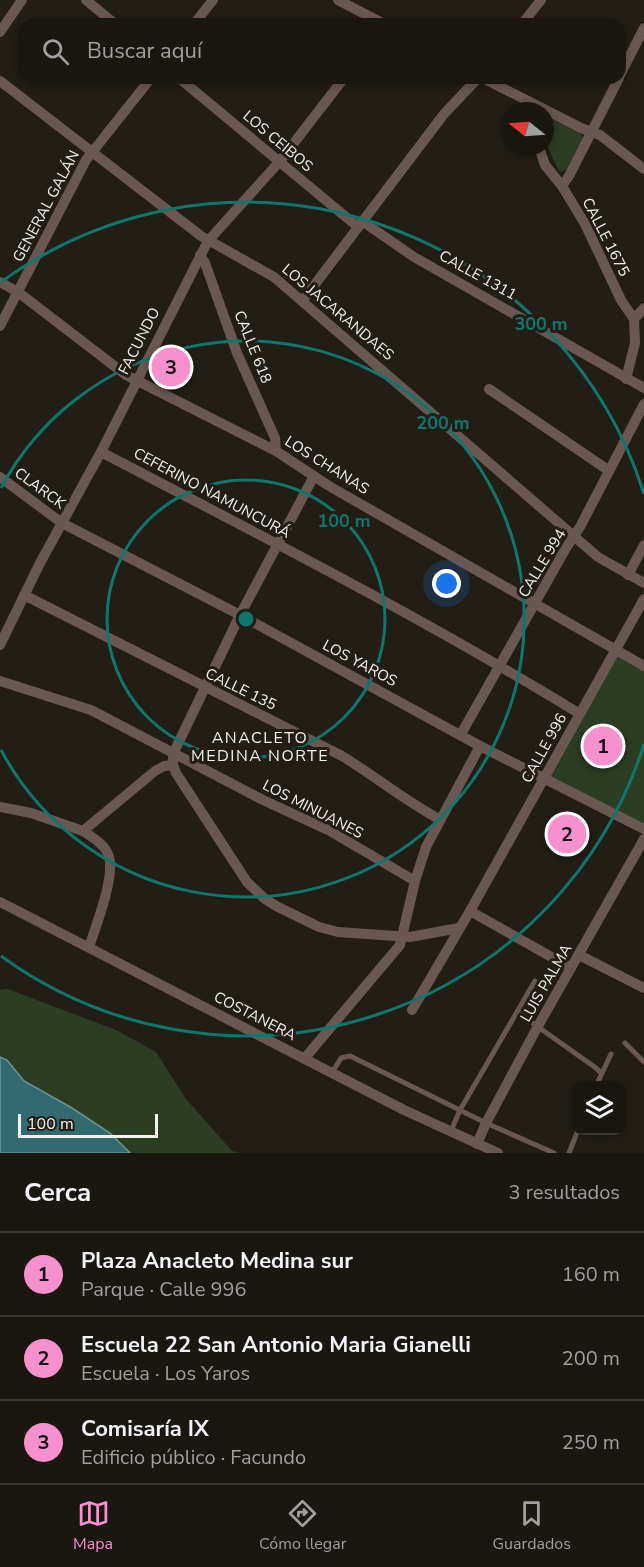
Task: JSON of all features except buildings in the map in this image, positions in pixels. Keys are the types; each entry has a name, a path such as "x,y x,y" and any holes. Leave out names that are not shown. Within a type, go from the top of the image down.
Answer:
{"street":[{"path":"0,32 22,0"},
{"path":"86,0 108,18"},
{"path":"199,18 213,0"},
{"path":"527,18 542,0"},
{"path":"346,2 373,18"},
{"path":"626,63 644,28"},
{"path":"0,97 3,83"},
{"name":"LOS JACARANDAES","path":"3,83 208,241 266,271 303,300 598,557 644,583"},
{"name":"GENERAL GALÁN","path":"0,326 82,167 146,84"},
{"name":"LOS CEIBOS","path":"186,84 360,224"},
{"name":"FACUNDO","path":"0,645 208,241 280,161 339,84"},
{"path":"303,300 444,114 472,84"},
{"path":"494,84 525,102"},
{"path":"562,186 615,84"},
{"path":"554,116 592,131 644,168"},
{"name":"CALLE 1675","path":"542,156 545,165 562,186 585,224 625,307 634,319"},
{"name":"CALLE 1311","path":"360,224 644,388"},
{"name":"CALLE 618","path":"200,255 205,263 237,353 275,438 276,451"},
{"name":"LOS CHANAS","path":"0,282 18,292 119,371 276,451 314,476 644,666"},
{"path":"626,379 635,343 634,319 644,308"},
{"path":"489,389 608,470"},
{"name":"CALLE 994","path":"460,734 575,536 644,404"},
{"name":"CEFERINO NAMUNCURÁ","path":"101,452 277,544 499,665 580,714"},
{"path":"83,831 155,771 173,759 240,615 314,476"},
{"name":"CLARCK","path":"0,477 62,523"},
{"name":"LOS YAROS","path":"62,523 240,615 480,746 644,829"},
{"path":"628,575 644,545"},
{"name":"CALLE 135","path":"24,595 342,756 378,778 416,806 440,819"},
{"name":"CALLE 996","path":"412,1010 470,911 644,599"},
{"name":"LOS MINUANES","path":"0,681 82,706 173,759 330,831 415,881"},
{"path":"304,1059 391,957 403,937 415,881 426,847 480,746"},
{"path":"173,759 176,773 223,846 248,882 265,899 327,930 403,937 459,928"},
{"path":"0,807 31,813 83,831 102,845 109,856 110,864 107,889 90,947"},
{"name":"LUIS PALMA","path":"477,1144 538,1026 644,839"},
{"name":"COSTANERA","path":"0,902 304,1059 498,1153"},
{"path":"470,911 571,968"},
{"path":"579,955 644,988"}],"lane":[{"path":"451,1132 460,1110 535,981"},
{"path":"517,1012 596,1068 601,1074"},
{"path":"625,1043 644,1062"},
{"path":"598,1081 611,1054"},
{"path":"332,1073 341,1058 351,1056 486,1123 554,1153"},
{"path":"569,1153 576,1135"}],"green space":[{"path":"554,120 581,134 583,138 566,170 560,172 553,158"},
{"path":"616,650 644,666 644,829 544,779"},
{"path":"8,989 116,1030 156,1052 186,1099 232,1151 240,1153 0,1153 0,990"}],"water":[{"path":"0,1057 7,1060 24,1081 110,1133 130,1153 0,1153"}],"place":[{"name":"Comisaría IX","path":"171,367"},
{"name":"Plaza Anacleto Medina sur","path":"603,746"},
{"name":"Escuela 22 San Antonio Maria Gianelli","path":"567,834"}],"district":[{"name":"ANACLETO MEDINA NORTE","path":"260,746"}]}
